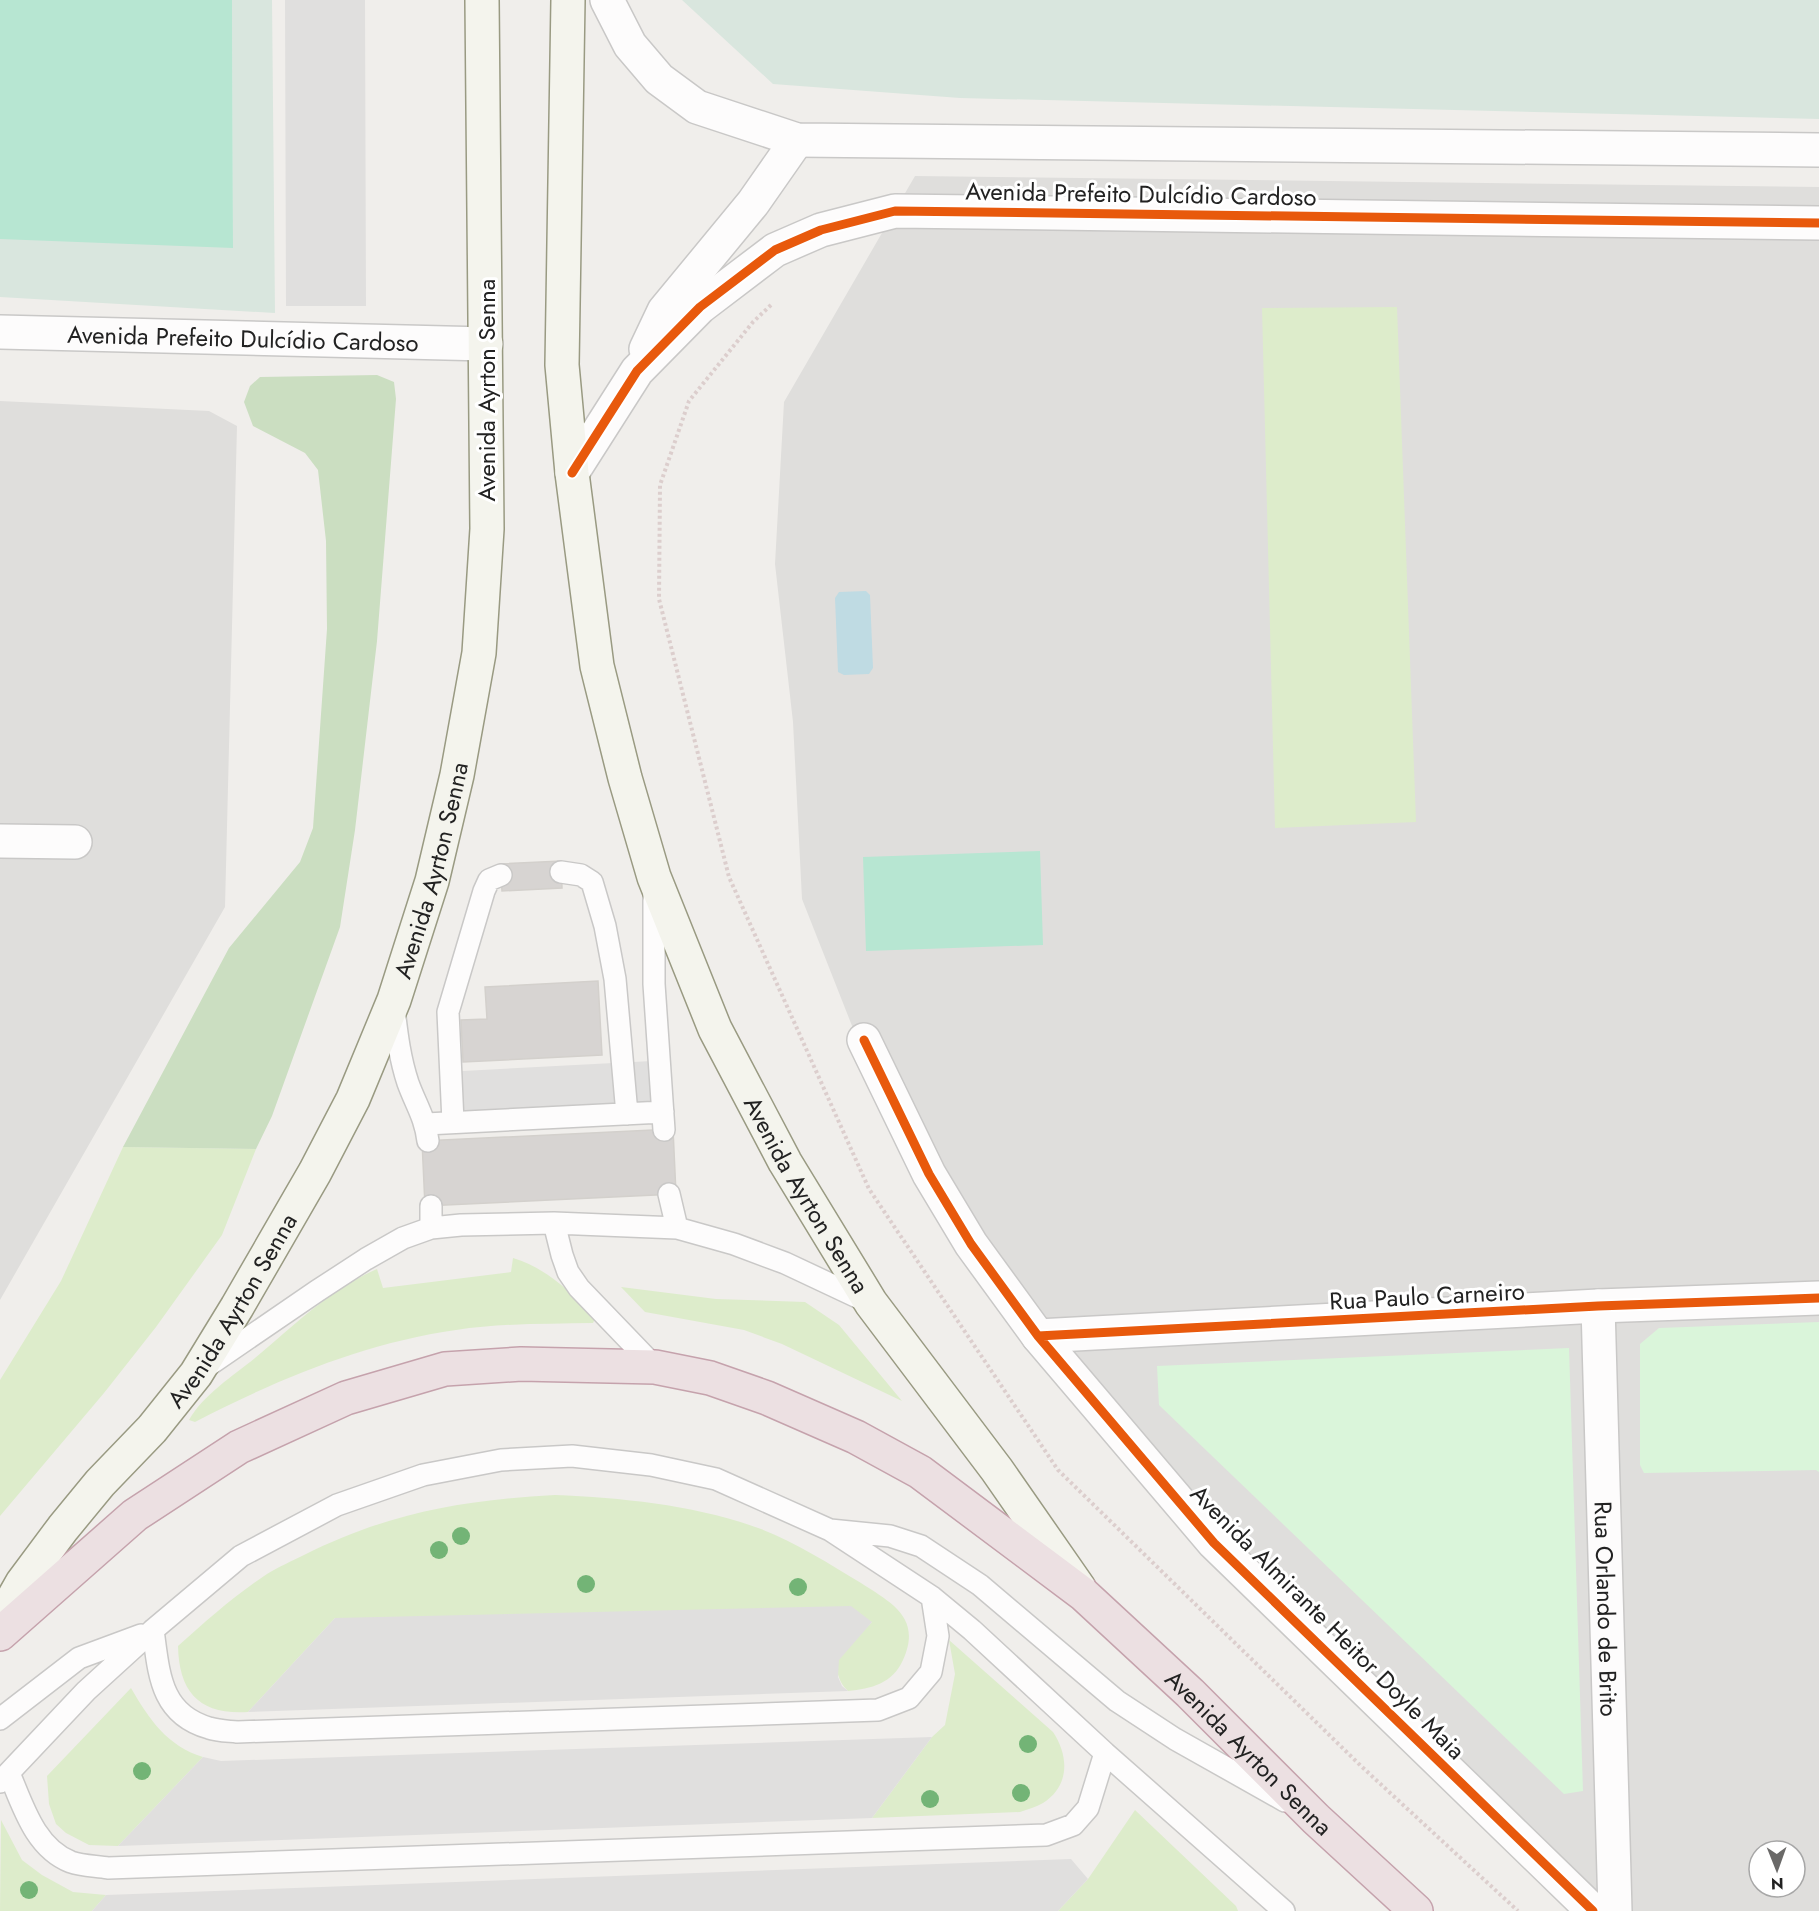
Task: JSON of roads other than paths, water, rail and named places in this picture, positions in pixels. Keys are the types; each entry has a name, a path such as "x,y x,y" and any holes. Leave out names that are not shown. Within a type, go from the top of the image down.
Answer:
{"highway":[{"name":"Avenida Ayrton Senna","path":"0,1634 135,1515 239,1447 346,1398 445,1369 520,1364 655,1367 710,1378 767,1398 856,1437 920,1472 1083,1594 1190,1693 1317,1819 1416,1911"}],"main road":[{"name":"Avenida Ayrton Senna","path":"0,1622 22,1583 63,1528 100,1483 152,1429 196,1374 315,1172 353,1099 394,1000 432,881 457,775 479,653 487,529 482,0"},
{"name":"Avenida Ayrton Senna","path":"568,0 561,364 572,473 597,666 625,778 654,877 715,1029 785,1162 871,1303 997,1470 1083,1594"}],"street":[{"name":"Avenida Prefeito Dulcídio Cardoso","path":"607,0 630,45 659,79 697,107 797,140 1819,150"},
{"path":"637,371 664,311 753,203 797,140"},
{"name":"Avenida Prefeito Dulcídio Cardoso","path":"572,473 637,371 700,307 775,250 821,230 895,211 1819,223"},
{"name":"Avenida Prefeito Dulcídio Cardoso","path":"0,332 486,344"},
{"path":"0,841 75,842"},
{"name":"Avenida Almirante Heitor Doyle Maia","path":"864,1040 929,1174 971,1244 1038,1336 1214,1542 1593,1911"},
{"name":"Rua Paulo Carneiro","path":"1038,1336 1598,1306 1819,1298"},
{"name":"Rua Orlando de Brito","path":"1598,1306 1615,1911"}],"lane":[{"path":"561,872 581,874 591,882 605,926 615,979 627,1114"},
{"path":"453,1122 448,1012 484,891 489,880 501,875"},
{"path":"394,1000 398,1049 427,1132 453,1122 627,1114 664,1121 654,984 654,877"},
{"path":"669,1194 677,1228"},
{"path":"431,1206 431,1228"},
{"path":"196,1374 366,1259 403,1238 431,1228 554,1223 677,1228 734,1244 785,1263 871,1303"},
{"path":"554,1223 568,1272 579,1288 655,1367"},
{"path":"1104,1753 1088,1808 1073,1825 1046,1835 108,1868 71,1862 44,1844 4,1777 86,1691 153,1630 241,1556 337,1505 423,1475 501,1460 572,1456 651,1465 716,1479 830,1530 932,1597 972,1630 1274,1907"},
{"path":"830,1530 890,1536 921,1546 980,1585 1117,1701 1175,1739 1317,1819"},
{"path":"153,1630 159,1673 167,1698 184,1718 210,1729 237,1732 878,1710 909,1698 931,1672 938,1636 932,1597"},
{"path":"0,1719 79,1658 153,1630"}],"water":[{"path":"866,591 870,595 873,668 869,674 844,675 838,672 835,598 839,592"}]}
